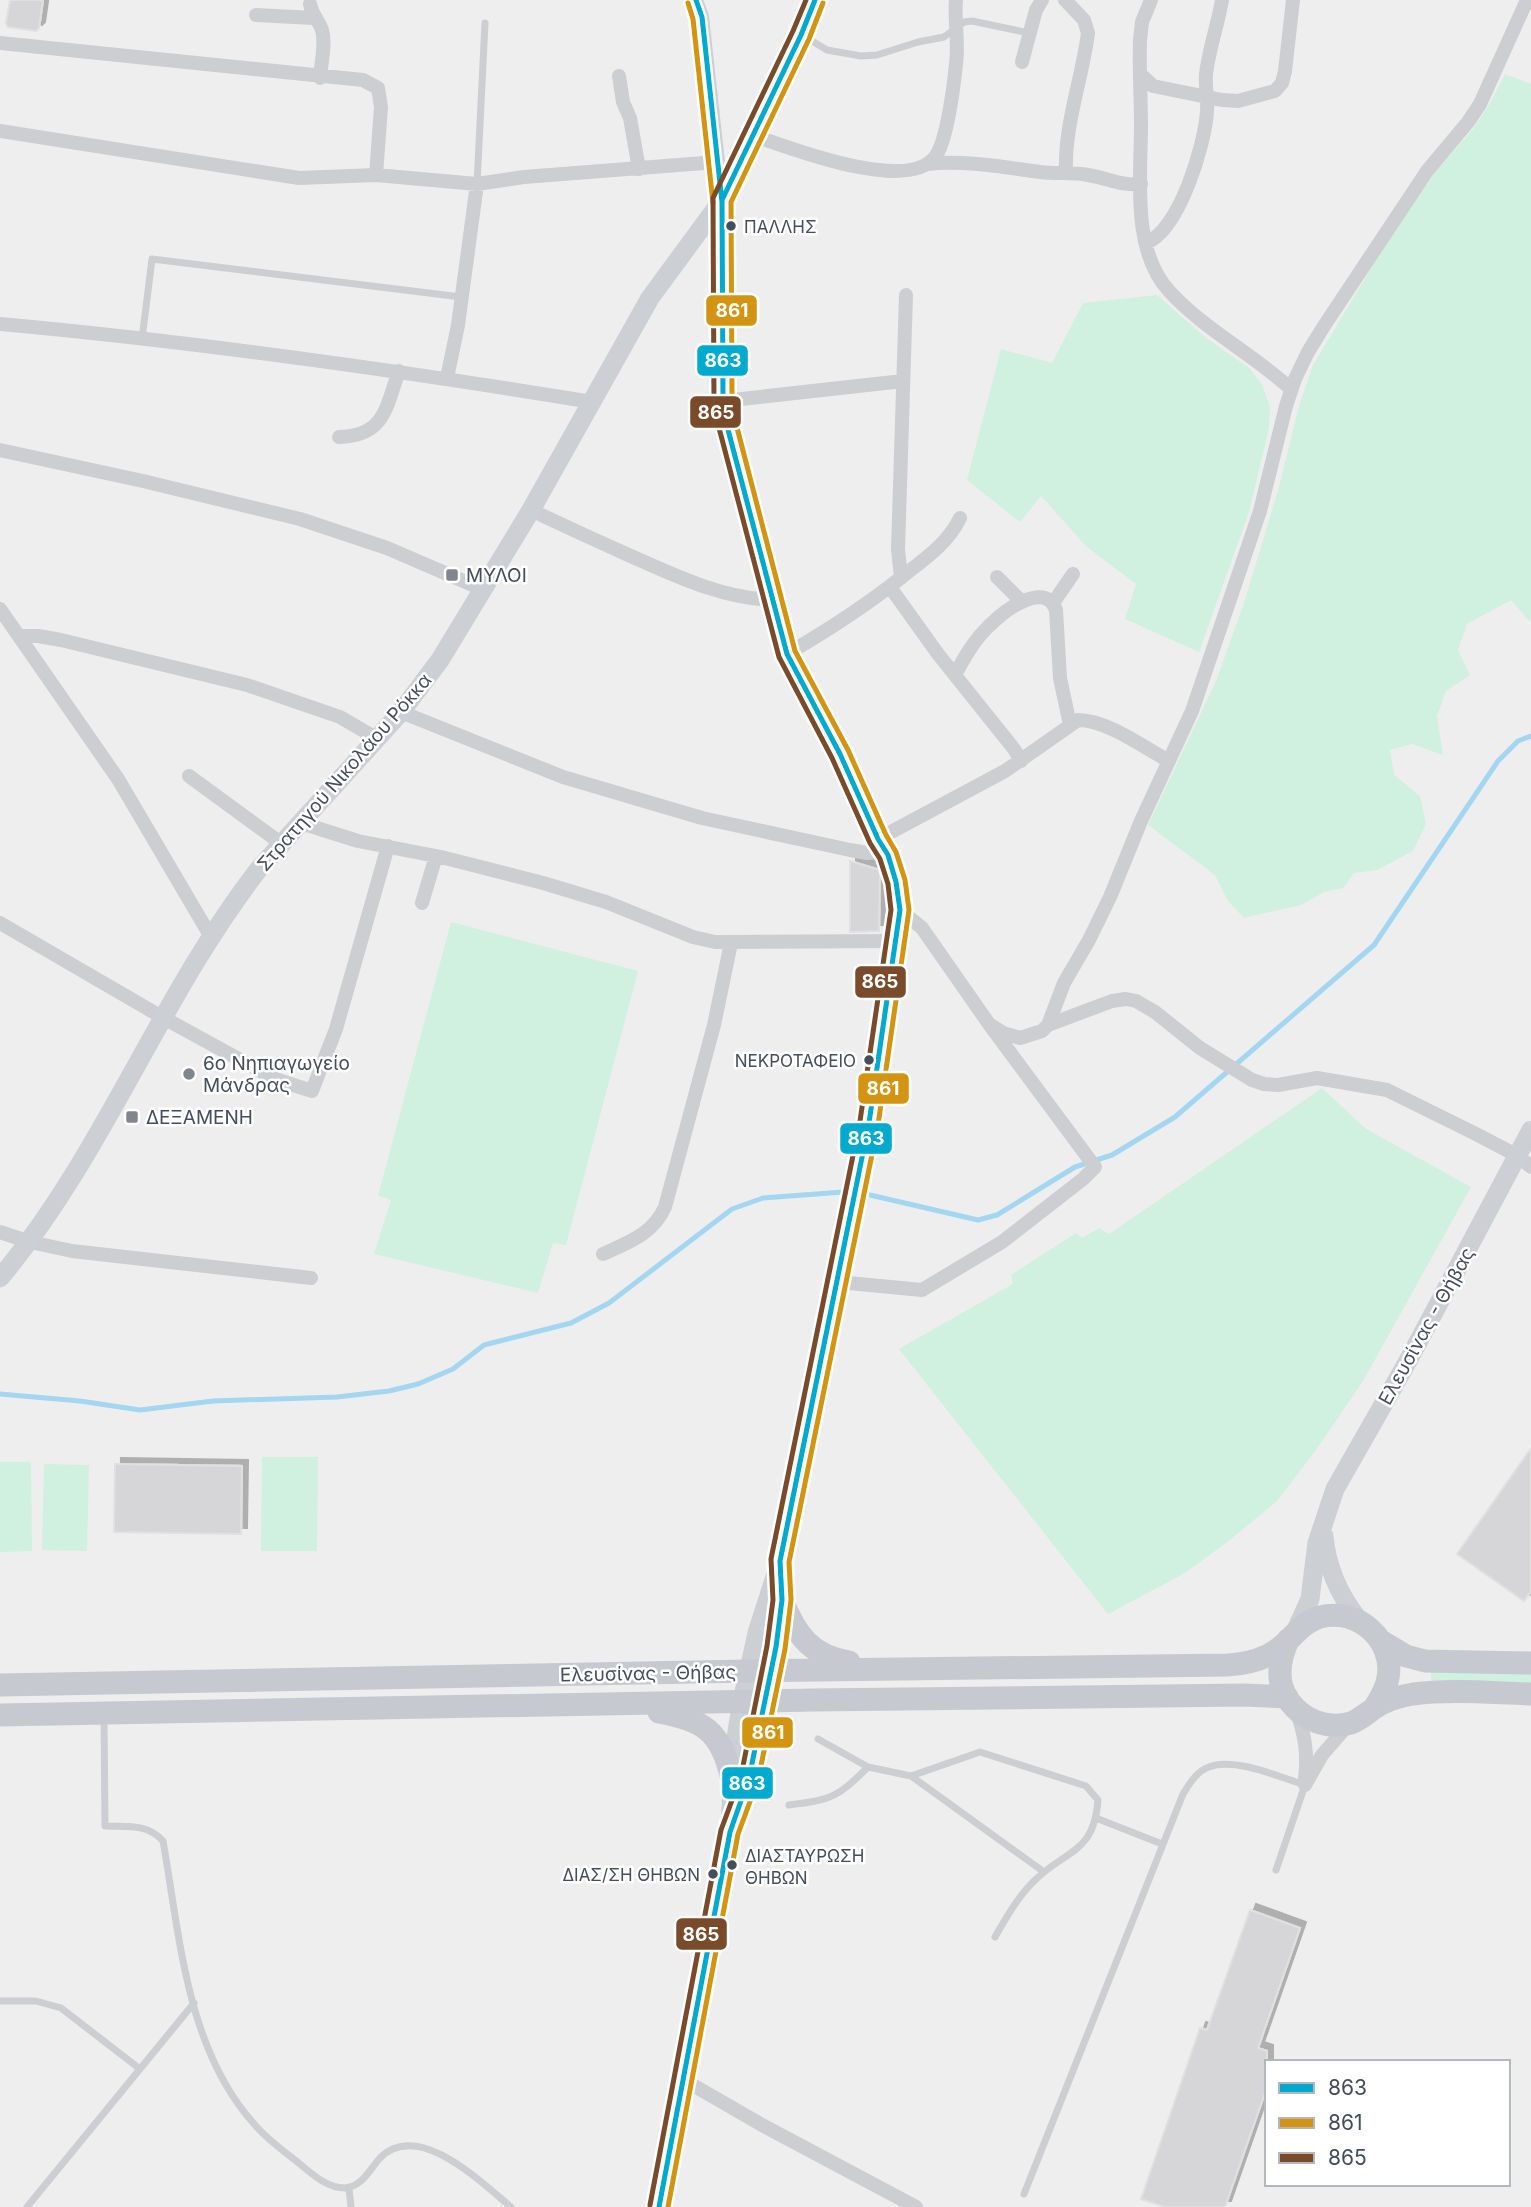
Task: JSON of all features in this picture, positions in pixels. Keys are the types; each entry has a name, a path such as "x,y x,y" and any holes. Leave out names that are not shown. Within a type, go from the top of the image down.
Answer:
{"main road":[{"name":"Στρατηγού Νικολάου Ρόκκα","path":"0,1278 30,1242 114,1106 162,1017 237,898 401,712 440,660 531,510 650,298 722,200 815,0"},
{"path":"722,200 723,401 726,422 787,654 840,754 883,845 895,875 900,910 869,1123 838,1283 780,1561 761,1616 748,1671 753,1701 745,1792 730,1832"},
{"name":"Ελευσίνας - Θήβας","path":"1292,1635 1310,1599 1322,1522 1344,1472 1524,1162 1531,1130"},
{"path":"1322,1522 1324,1545 1334,1581 1344,1601 1381,1641 1388,1658 1389,1675 1385,1692 1375,1707"},
{"path":"731,1776 753,1701 771,1670 782,1600 780,1561"},
{"path":"782,1600 804,1641 822,1654 834,1659 894,1669"},
{"name":"Ελευσίνας - Θήβας","path":"0,1685 1236,1664 1260,1660 1279,1649 1292,1635 1320,1617 1346,1616 1359,1620"},
{"path":"1291,1703 1281,1684 1279,1668 1282,1654 1292,1635"},
{"path":"1381,1641 1406,1656 1425,1661 1531,1663"},
{"path":"1350,1723 1393,1699 1424,1693 1531,1694"},
{"name":"Ελευσίνας - Θήβας","path":"0,1715 614,1703 1245,1695 1291,1703 1307,1718 1321,1724 1350,1723"},
{"path":"614,1703 677,1715 703,1725 720,1743 731,1776 730,1832 659,2207"}],"street":[{"path":"696,0 702,17 722,200"},
{"path":"927,164 936,156 949,110 957,61 956,0"},
{"path":"1022,62 1036,10 1042,0"},
{"path":"1065,0 1084,20 1088,33 1065,153 1066,173"},
{"path":"1150,0 1142,22 1140,40 1140,208 1153,264 1167,289 1191,313 1249,354 1291,389"},
{"path":"1146,243 1154,240 1166,229 1180,207 1202,140 1207,111 1206,74 1222,0"},
{"path":"1140,74 1153,86 1238,101 1275,91 1282,83 1285,71 1293,0"},
{"path":"989,1024 1020,1038 1042,1031 1048,1025 1064,983 1110,897 1192,711 1260,511 1291,389 1308,352 1427,171 1480,104 1527,0"},
{"path":"256,15 312,11 324,34 320,78"},
{"path":"0,43 320,78 363,80 378,88 381,107 376,175"},
{"path":"619,76 639,169"},
{"path":"0,131 299,178 376,175 477,184 524,177 717,162"},
{"path":"752,135 814,156 859,167 886,170 927,164 971,163 1087,174 1126,186 1141,184"},
{"path":"447,378 462,297 477,184"},
{"path":"906,295 895,583 955,676 1021,761"},
{"path":"0,324 400,371 592,402"},
{"path":"339,437 352,437 367,432 376,425 384,415 400,371"},
{"path":"723,401 904,381"},
{"path":"0,450 300,519 387,548 482,589"},
{"path":"531,510 668,573 751,600 774,600"},
{"path":"787,654 848,618 895,583 936,550 953,532 960,518"},
{"path":"1053,603 1073,574"},
{"path":"997,577 1022,602"},
{"path":"955,676 966,654 989,626 1022,602 1034,596 1043,597 1053,603 1056,610 1060,678 1070,724"},
{"path":"0,609 118,779 211,937"},
{"path":"21,636 61,640 247,685 340,717 376,738"},
{"path":"401,712 563,777 702,818 867,853 1021,761 1078,720 1090,720 1169,761"},
{"path":"189,776 282,844"},
{"path":"302,823 358,841 436,856 606,902 694,937 715,942 896,941"},
{"path":"0,923 275,1079 312,1091 336,1029 388,846"},
{"path":"422,903 436,856"},
{"path":"838,1283 922,1290 1002,1242 1096,1167 989,1024 922,928 900,910"},
{"path":"603,1254 649,1230 659,1221 665,1207 714,1025 732,943"},
{"path":"1048,1025 1112,1001 1136,1001 1155,1012 1200,1048 1252,1080 1278,1085 1317,1078 1387,1090 1524,1162"},
{"path":"0,1232 72,1251 311,1278"},
{"path":"1291,1703 1304,1731 1307,1749 1305,1785"},
{"path":"1305,1785 1334,1740 1350,1723"},
{"path":"684,2080 916,2207"}],"lane":[{"path":"801,35 827,50 861,56 877,55 944,37 964,22 979,21 1029,33"},
{"path":"477,184 485,23"},
{"path":"142,340 152,259 462,297"},
{"path":"104,1713 104,1826 143,1827 154,1831 163,1841 178,1937 194,2003 219,2071 254,2124 321,2181 335,2188 349,2188 360,2182 390,2149 402,2145 416,2146 454,2161 511,2207"},
{"path":"818,1739 869,1767 911,1776 1044,1872"},
{"path":"911,1776 981,1752 1086,1786 1098,1800 1096,1818 1089,1836 1077,1850 1044,1872 1013,1907 995,1937"},
{"path":"1024,2194 1162,1844 1183,1794 1194,1777 1207,1767 1221,1764 1239,1765 1305,1785 1276,1870"},
{"path":"789,1805 817,1802 842,1793 869,1767"},
{"path":"1096,1818 1162,1844"},
{"path":"0,2001 36,2001 61,2008 140,2069"},
{"path":"27,2207 194,2003"},
{"path":"349,2188 351,2207"}],"green space":[{"path":"1505,74 1531,84 1531,623 1511,600 1467,624 1458,650 1470,675 1446,691 1437,716 1443,755 1412,744 1390,750 1394,775 1420,796 1426,824 1413,851 1377,870 1354,873 1343,888 1324,892 1301,905 1244,918 1228,901 1215,875 1148,825 1216,681 1244,603 1313,365 1399,222 1436,171 1473,129"},
{"path":"1157,295 1205,337 1249,368 1262,384 1270,407 1269,428 1249,512 1199,652 1125,619 1136,584 1087,547 1041,496 1020,522 967,480 1001,349 1052,363 1083,303"},
{"path":"451,922 638,971 566,1245 553,1243 538,1293 374,1254 391,1200 378,1196"},
{"path":"1322,1088 1366,1129 1471,1187 1363,1381 1277,1501 1185,1573 1108,1614 899,1349 1013,1284 1011,1275 1076,1233 1082,1238 1099,1228 1109,1234"},
{"path":"262,1457 318,1457 317,1551 261,1551"},
{"path":"0,1462 31,1462 32,1551 0,1552"},
{"path":"44,1464 89,1465 87,1551 42,1550"},
{"path":"1431,1672 1531,1672 1531,1684 1431,1682"}],"building":[{"path":"10,0 43,0 39,28 36,31 8,27 6,23"},
{"path":"850,861 880,870 879,931 850,932"},
{"path":"1531,1448 1531,1591 1524,1601 1457,1554"},
{"path":"115,1464 242,1466 241,1534 114,1532"},
{"path":"1250,1910 1300,1928 1258,2048 1267,2051 1265,2093 1225,2207 1165,2207 1141,2199 1200,2028 1207,2030"}],"waterway":[{"path":"870,1195 978,1220 997,1215 1075,1167 1112,1155 1175,1117 1374,945 1498,761 1518,741 1531,736"},
{"path":"0,1394 80,1401 140,1410 213,1401 337,1397 389,1391 418,1384 453,1369 484,1345 571,1323 609,1303 732,1209 763,1198 843,1192"}],"transit line":[{"name":"863","path":"696,0 702,17 722,202"},
{"name":"865","path":"650,2205 721,1830 741,1776 767,1646 773,1600 771,1559 860,1121 891,910 888,884 880,859 870,843 832,758 779,657 714,402 713,198 806,0"},
{"name":"863","path":"659,2207 730,1832 749,1778 776,1647 782,1600 780,1561 869,1123 900,910 888,855 878,839 840,754 787,654 726,422 723,401 722,200 815,0"},
{"name":"861","path":"688,3 693,19 713,203"},
{"name":"861","path":"668,2207 738,1834 758,1780 785,1649 791,1600 789,1562 878,1125 909,910 905,880 896,852 848,750 795,651 732,400 731,202 809,39 823,3"}],"place":[{"name":"ΠΑΛΛΗΣ","path":"731,226"},
{"name":"ΜΥΛΟΙ","path":"452,575"},
{"name":"ΝΕΚΡΟΤΑΦΕΙΟ","path":"869,1060"},
{"name":"6ο Νηπιαγωγείο Μάνδρας","path":"189,1074"},
{"name":"ΔΕΞΑΜΕΝΗ","path":"132,1117"},
{"name":"ΔΙΑΣΤΑΥΡΩΣΗ ΘΗΒΩΝ","path":"732,1865"},
{"name":"ΔΙΑΣ/ΣΗ ΘΗΒΩΝ","path":"713,1874"}]}
